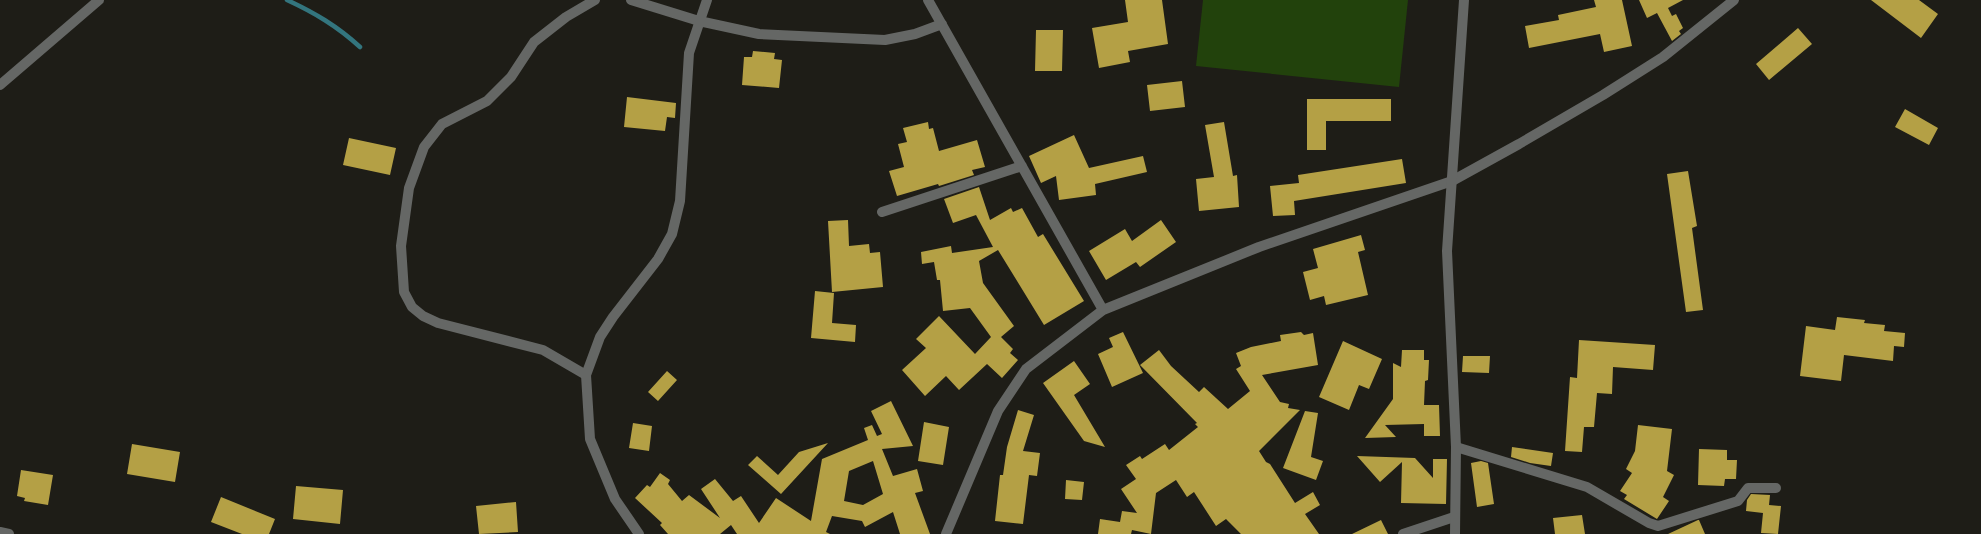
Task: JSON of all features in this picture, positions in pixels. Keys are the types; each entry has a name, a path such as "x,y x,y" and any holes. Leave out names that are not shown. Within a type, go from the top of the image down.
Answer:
{"street":[{"path":"0,85 99,0"},
{"path":"586,374 543,350 438,323 423,316 412,307 404,292 401,246 409,188 424,147 442,124 487,101 511,77 534,42 566,17 595,0"},
{"path":"631,0 700,21 758,34 885,40 915,34 942,24"},
{"path":"639,534 615,499 590,439 586,374 600,336 658,259 672,234 680,201 689,53 707,0"},
{"path":"928,0 1103,310"},
{"path":"1456,534 1454,517 1456,447 1447,251 1464,0"},
{"path":"946,534 998,411 1026,369 1103,310 1259,247 1452,181 1603,95 1663,57 1734,0"},
{"path":"882,212 1022,166"},
{"path":"1456,447 1587,487 1649,523 1658,526 1738,501 1748,488 1776,488"},
{"path":"1403,534 1454,517"},
{"path":"0,532 9,534"}],"green space":[{"path":"1203,0 1408,0 1399,87 1196,66"}],"building":[{"path":"1125,0 1162,0 1168,44 1128,51 1130,62 1099,68 1092,28 1128,22"},
{"path":"1594,0 1622,0 1632,46 1604,52 1600,34 1529,48 1525,26 1559,20 1558,15 1596,7"},
{"path":"1639,0 1683,0 1668,8 1672,16 1676,14 1683,28 1679,31 1681,34 1672,41 1657,13 1647,18"},
{"path":"1871,0 1919,0 1938,14 1921,38"},
{"path":"1798,28 1812,44 1769,80 1756,64"},
{"path":"1036,30 1063,30 1062,71 1035,71"},
{"path":"753,51 775,53 774,59 782,60 779,88 742,85 744,57 752,57"},
{"path":"1182,81 1185,107 1150,111 1147,85"},
{"path":"627,97 676,103 675,118 667,117 665,131 624,127"},
{"path":"1307,99 1391,99 1391,121 1326,121 1326,150 1307,150"},
{"path":"1905,109 1938,128 1929,145 1895,127"},
{"path":"928,122 929,129 933,128 939,151 977,140 985,167 972,170 974,175 939,186 938,184 897,196 889,171 904,167 898,144 907,142 903,128"},
{"path":"1224,122 1233,176 1237,175 1239,207 1199,211 1196,179 1214,177 1205,125"},
{"path":"1074,135 1089,168 1143,156 1147,172 1095,184 1096,195 1059,200 1056,176 1041,183 1029,156"},
{"path":"349,138 396,148 390,175 343,165"},
{"path":"1402,159 1406,183 1294,201 1295,215 1273,216 1270,186 1299,183 1298,175"},
{"path":"1688,171 1697,226 1692,228 1703,310 1686,312 1667,174"},
{"path":"979,187 990,220 1011,208 1013,212 1022,208 1038,237 1043,234 1084,301 1044,325 998,250 979,261 983,283 1014,326 1001,337 1013,349 1010,353 1018,360 1002,378 987,364 959,390 946,376 925,396 902,370 926,348 916,339 939,316 975,354 991,337 970,308 943,311 940,280 937,280 934,262 922,264 921,252 951,246 952,253 993,247 976,215 953,223 944,199"},
{"path":"848,220 849,246 869,244 870,253 880,252 883,287 832,292 828,221"},
{"path":"1161,220 1176,242 1140,267 1136,262 1106,280 1089,251 1125,229 1132,241"},
{"path":"1361,235 1365,250 1358,252 1368,295 1326,305 1324,296 1310,300 1303,272 1318,268 1313,249"},
{"path":"815,291 834,293 832,323 856,325 855,342 811,338"},
{"path":"1837,317 1865,320 1864,323 1885,325 1884,331 1905,333 1904,347 1894,346 1893,361 1844,355 1841,381 1800,376 1806,326 1835,330"},
{"path":"1123,332 1143,373 1112,387 1098,354 1113,347 1109,338"},
{"path":"1301,332 1304,335 1313,333 1318,365 1262,375 1280,402 1289,404 1288,408 1300,410 1259,451 1266,462 1270,464 1295,503 1313,492 1320,505 1305,514 1319,534 1241,534 1226,519 1216,526 1194,492 1187,497 1176,480 1156,493 1151,534 1132,530 1131,534 1098,534 1100,519 1120,522 1122,511 1137,513 1121,489 1136,479 1126,465 1140,456 1142,459 1165,444 1169,450 1198,427 1195,424 1197,423 1140,365 1159,350 1171,366 1199,392 1204,387 1228,409 1250,391 1236,369 1241,366 1236,353 1251,347 1281,341 1280,335"},
{"path":"1579,340 1655,345 1653,370 1613,367 1612,394 1597,393 1594,427 1584,427 1582,452 1565,451 1570,377 1577,378"},
{"path":"1343,341 1382,359 1369,389 1359,385 1349,410 1319,397"},
{"path":"1402,350 1424,350 1424,360 1429,360 1428,380 1425,381 1424,405 1439,405 1440,436 1424,436 1424,424 1385,425 1396,437 1365,438 1393,399 1393,363 1401,367"},
{"path":"1463,356 1490,356 1489,373 1462,372"},
{"path":"1074,361 1090,384 1074,395 1105,447 1084,441 1043,383"},
{"path":"667,371 677,380 658,401 648,392"},
{"path":"891,401 913,446 882,449 893,476 917,469 923,491 915,493 930,534 900,534 893,512 865,527 862,521 832,516 826,532 830,534 737,534 731,525 720,534 668,534 660,525 662,523 635,498 647,485 650,487 660,473 670,480 668,484 682,501 689,495 720,518 701,489 715,479 733,501 741,496 759,523 776,498 811,521 822,459 868,440 864,428 872,425 877,436 882,434 871,411","holes":["873,461 883,494 863,505 844,501 849,471"]},
{"path":"1018,410 1034,415 1023,451 1040,453 1037,476 1029,475 1023,524 995,521 1000,475 1003,475 1007,447"},
{"path":"1305,411 1318,413 1311,457 1323,461 1316,480 1283,468"},
{"path":"924,422 949,427 943,465 918,461"},
{"path":"633,423 652,426 649,451 629,448"},
{"path":"1638,425 1672,429 1667,471 1674,475 1663,497 1669,501 1657,519 1624,499 1627,495 1620,491 1632,473 1626,469 1635,451"},
{"path":"828,443 781,494 748,465 757,456 778,475 799,452"},
{"path":"132,444 180,452 175,482 127,474"},
{"path":"1512,447 1553,453 1551,466 1530,463 1511,457"},
{"path":"1699,449 1727,450 1727,460 1737,460 1736,479 1725,479 1724,486 1698,485"},
{"path":"1357,456 1415,458 1433,478 1433,459 1447,459 1446,504 1401,503 1402,462 1380,482"},
{"path":"1481,461 1488,463 1494,504 1477,507 1471,463"},
{"path":"21,470 53,475 48,505 24,501 25,498 17,496"},
{"path":"1066,480 1084,482 1082,500 1065,499"},
{"path":"296,486 343,490 340,524 293,519"},
{"path":"1751,494 1770,495 1769,505 1781,506 1778,534 1761,533 1763,513 1746,511 1747,500"},
{"path":"221,497 275,519 269,534 242,534 211,522"},
{"path":"516,502 518,532 479,534 476,506"},
{"path":"1582,515 1585,534 1555,534 1553,518"},
{"path":"1381,520 1388,534 1352,534"},
{"path":"1698,520 1705,534 1668,534"}],"waterway":[{"path":"287,0 325,20 360,47"}]}
